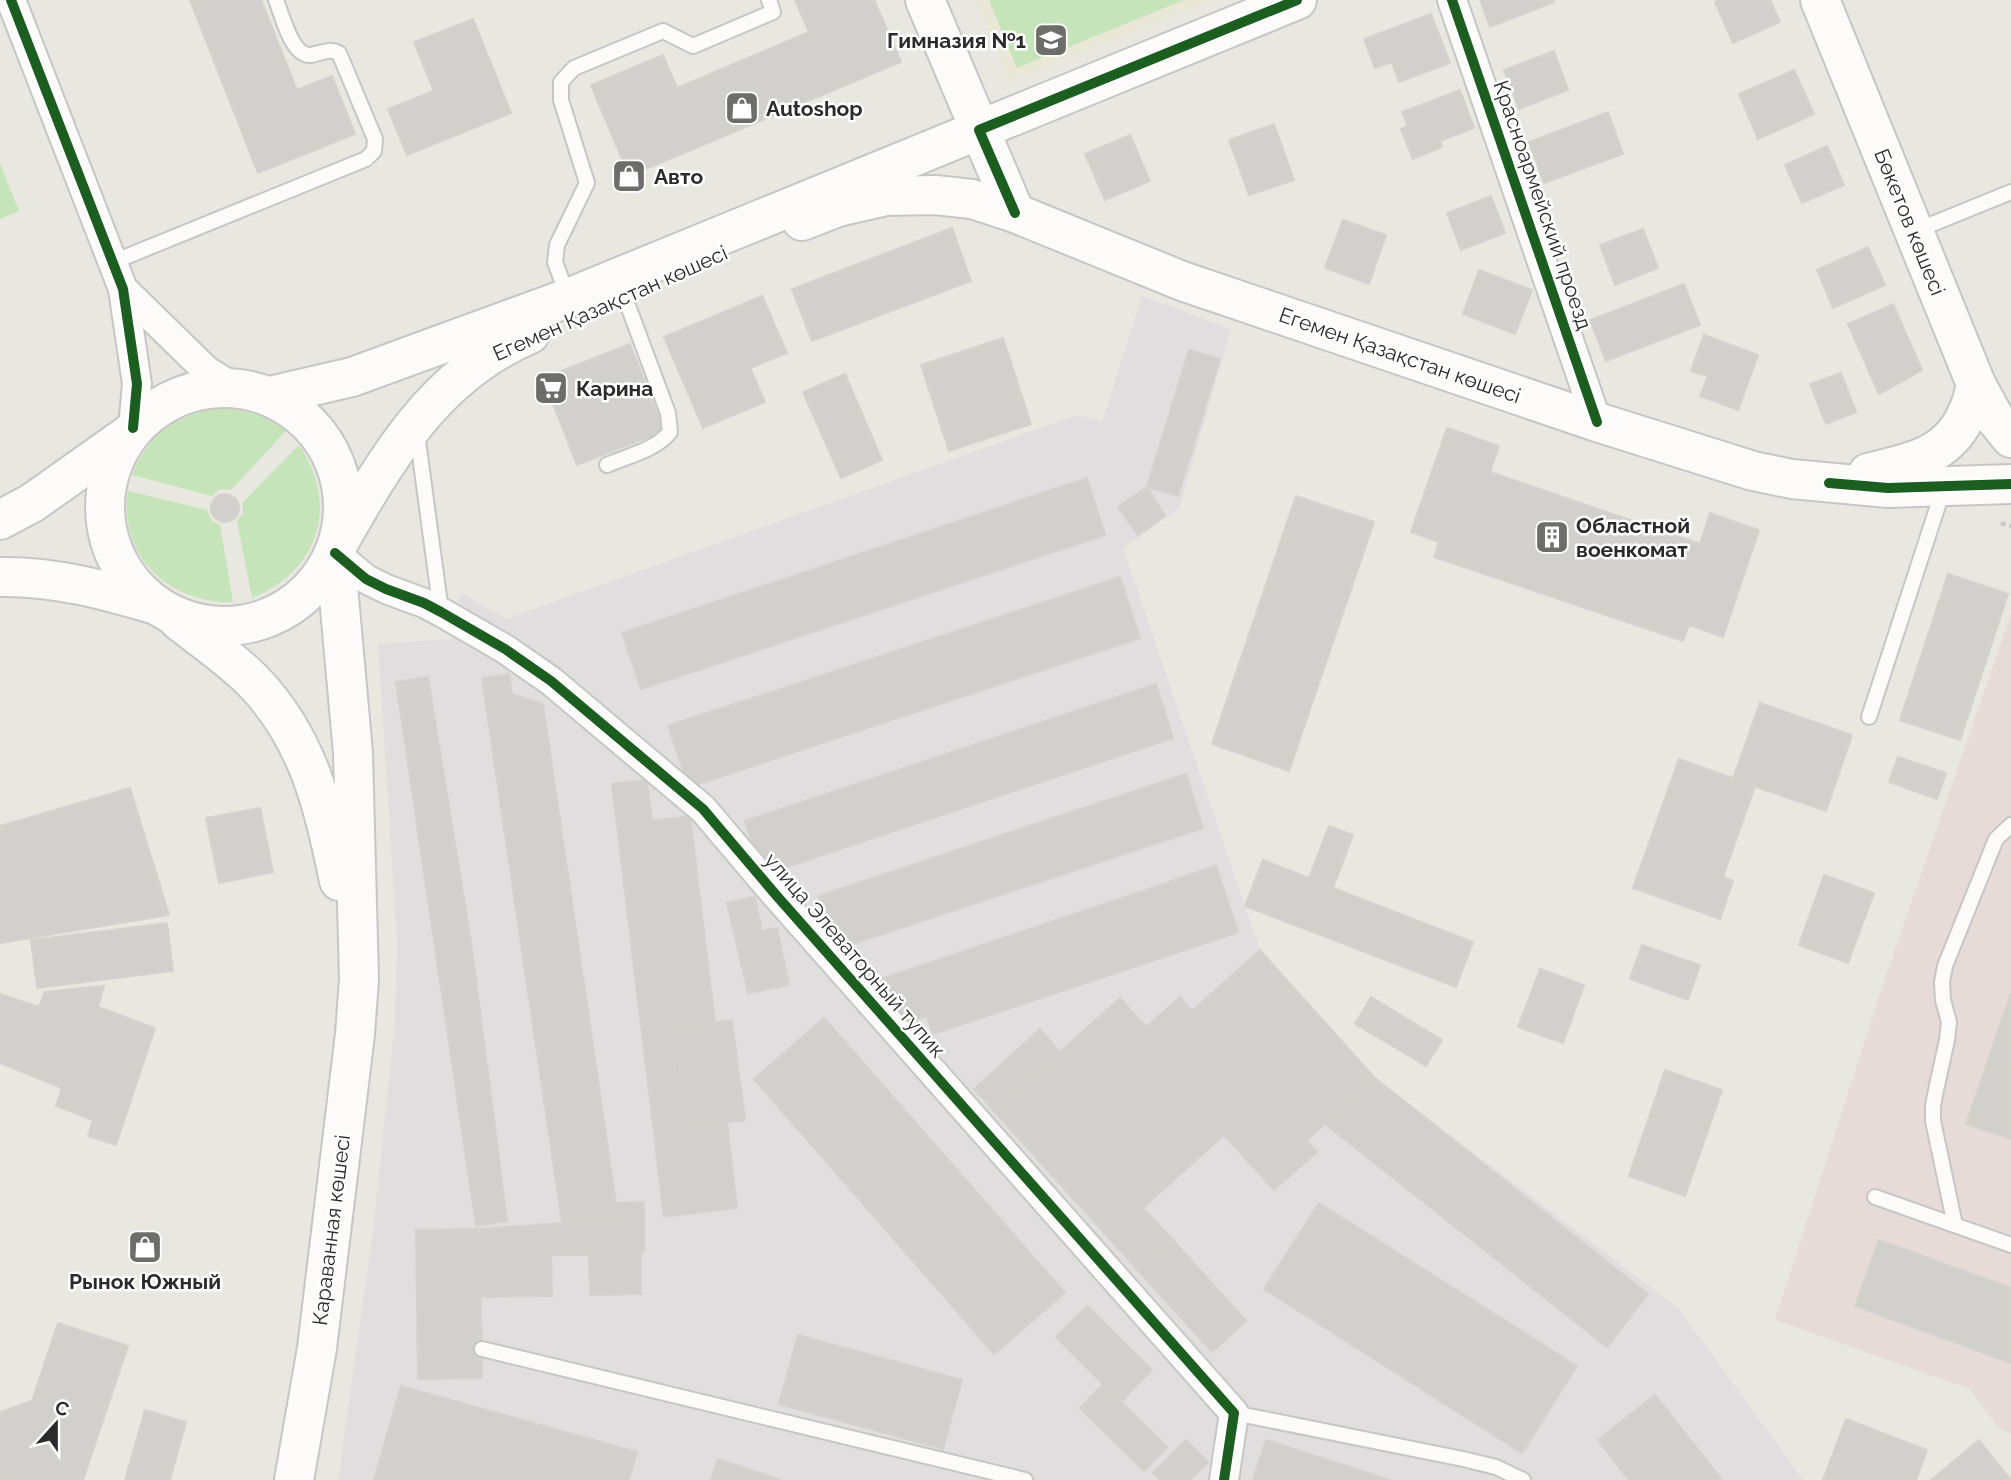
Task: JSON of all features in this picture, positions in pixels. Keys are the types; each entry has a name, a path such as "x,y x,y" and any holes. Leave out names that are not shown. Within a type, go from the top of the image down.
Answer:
{"main road":[{"path":"925,0 1013,208"},
{"path":"0,520 32,503 132,431 153,411 177,397 205,389 253,392 352,377 454,341 568,299 1297,0"},
{"name":"Бөкетов көшесі","path":"1820,0 1976,384 1994,417 2011,438"},
{"path":"1013,208 1008,191 1008,173 1016,144 1028,122 1054,100"},
{"name":"Егемен Қазақстан көшесі","path":"329,568 378,475 415,423 435,399 460,376 502,347 961,156 975,144 979,130"},
{"name":"Егемен Қазақстан көшесі","path":"802,221 847,205 900,195 954,196 1013,208 1182,281 1597,422 1752,471 1829,484 1888,488 2011,484"},
{"path":"1829,484 1933,454 1960,428 1969,410 1976,384"},
{"path":"132,431 117,454 108,478 105,502 107,527 113,550 125,572 140,591 180,618 204,625 254,623 277,614 329,568 343,523 344,500 341,478 333,457 308,421 290,407 253,392"},
{"name":"Караванная көшесі","path":"294,1480 317,1348 355,1034 359,979 353,753 329,568"},
{"path":"0,577 61,582 106,591 164,609"},
{"name":"Караванная көшесі","path":"164,609 252,680 292,731 325,814 359,979"}],"street":[{"path":"11,0 123,289 137,384 132,431"},
{"name":"Красноармейский проезд","path":"1452,0 1597,422"},
{"path":"123,289 207,371 253,392"},
{"name":"улица Элеваторный тупик","path":"329,568 357,573 386,589 440,612 505,649 551,681 703,809 1234,1413"},
{"path":"1224,1480 1234,1413"}],"lane":[{"path":"113,262 366,159 374,150 375,139 339,53 329,50 310,55 302,54 296,49 276,0"},
{"path":"568,299 555,262 557,245 587,183 561,100 561,82 574,68 663,31 693,46 773,12 769,0"},
{"path":"1913,232 2011,192"},
{"path":"607,465 664,440 670,432 668,413 624,295"},
{"path":"415,423 440,612"},
{"path":"1869,717 1944,485"},
{"path":"1955,1225 1933,1122 1933,1106 1945,1055 1949,1022 1943,1000 1942,982 1950,953 1996,839 2011,825"},
{"path":"1875,1197 2011,1245"},
{"path":"482,1349 1025,1480"},
{"path":"1234,1413 1463,1459 1496,1468 1523,1480"}],"shaded area":[{"name":"Гимназия №1","path":"976,0 1211,0 1008,81"},
{"path":"1142,296 1231,329 1179,509 1123,548 1260,950 1375,1078 1678,1308 1803,1480 338,1480 373,1230 395,1021 397,942 378,644 451,639 461,593 506,619 1077,415 1102,422"},
{"path":"2011,614 2011,1433 1999,1429 1970,1389 1775,1320 1884,981"}],"green space":[{"name":"Гимназия №1","path":"989,0 1184,0 1017,68"},
{"path":"0,164 19,211 0,219"},
{"path":"212,409 233,409 251,413 286,431 231,490 220,489 212,496 132,475 138,461 163,431 185,418"},
{"path":"299,445 312,468 318,490 320,513 316,534 307,554 293,571 275,586 252,598 237,521 243,513 243,502"},
{"path":"128,491 207,510 211,520 220,525 233,602 189,595 169,585 153,572 140,555 131,536 127,515"}],"building":[{"path":"190,0 261,0 297,90 332,76 355,134 258,173"},
{"path":"795,0 874,0 901,62 629,176 591,85 663,55 677,88 809,32"},
{"path":"1480,0 1553,0 1554,2 1490,27"},
{"path":"1770,0 1780,22 1733,43 1715,2"},
{"path":"1431,14 1450,63 1399,82 1392,62 1375,68 1364,39"},
{"path":"473,19 511,113 407,155 388,109 434,91 414,42"},
{"path":"1554,51 1568,90 1519,109 1504,70"},
{"path":"1794,70 1814,114 1758,139 1739,94"},
{"path":"1460,90 1474,128 1440,141 1442,147 1413,159 1401,129 1408,126 1402,112"},
{"path":"1608,112 1623,154 1544,183 1529,142"},
{"path":"1274,124 1294,180 1249,195 1229,140"},
{"path":"1130,135 1150,181 1105,200 1085,154"},
{"path":"1827,146 1844,185 1802,203 1785,165"},
{"path":"1491,196 1505,233 1461,250 1447,213"},
{"path":"1343,220 1386,235 1369,284 1325,268"},
{"path":"952,228 971,281 812,341 792,289"},
{"path":"1643,229 1658,268 1615,285 1600,245"},
{"path":"1868,247 1885,285 1833,308 1817,270"},
{"path":"1479,270 1532,290 1515,334 1463,314"},
{"path":"1684,284 1700,325 1606,361 1590,320"},
{"path":"762,296 787,353 750,368 765,402 703,428 664,337"},
{"path":"1893,304 1922,370 1879,394 1848,324"},
{"path":"1704,335 1758,355 1738,410 1700,396 1708,376 1691,371"},
{"path":"1003,338 1031,424 949,451 921,365"},
{"path":"630,344 664,431 577,465 543,378"},
{"path":"1189,350 1220,359 1178,496 1147,487"},
{"path":"1841,373 1856,412 1826,424 1810,384"},
{"path":"845,374 882,460 841,478 803,392"},
{"name":"Областной военкомат","path":"1447,428 1499,446 1490,472 1700,544 1710,513 1759,530 1723,637 1689,625 1683,641 1434,557 1439,542 1411,532"},
{"path":"1087,478 1105,535 641,689 622,633"},
{"path":"1147,487 1165,516 1138,535 1118,507"},
{"path":"225,494 235,498 239,508 235,518 225,522 215,518 211,508 215,498"},
{"path":"1296,496 1374,522 1289,771 1212,744"},
{"path":"1948,574 2008,594 1960,740 1900,720"},
{"path":"1120,577 1140,638 689,787 668,726"},
{"path":"509,674 512,694 543,704 617,1222 562,1223 482,678"},
{"path":"428,677 472,949 507,1221 476,1226 396,682"},
{"path":"1156,684 1173,738 763,875 745,821"},
{"path":"1760,703 1852,735 1826,811 1733,779"},
{"path":"1898,757 1946,773 1937,799 1889,782"},
{"path":"1679,759 1755,786 1723,877 1733,881 1720,919 1633,888"},
{"path":"1186,774 1203,828 837,949 819,896"},
{"path":"647,780 652,821 690,816 715,1022 670,1028 682,1127 727,1122 737,1208 664,1217 612,784"},
{"path":"130,788 169,915 0,943 0,826"},
{"path":"260,808 273,872 219,883 206,818"},
{"path":"1329,826 1353,835 1333,888 1473,942 1456,987 1245,906 1263,860 1309,878"},
{"path":"1216,866 1238,932 933,1034 926,1016 897,1026 881,979"},
{"path":"1824,875 1874,893 1848,963 1799,945"},
{"path":"755,897 762,931 777,928 789,985 748,993 727,903"},
{"path":"167,923 173,971 37,988 31,940"},
{"path":"1642,945 1700,965 1688,1000 1630,979"},
{"path":"1260,950 1375,1078 1306,1141 1317,1152 1274,1190 1224,1135 1143,1208 1172,1239 1137,1269 994,1111 1120,998 1146,1027 1180,997 1192,1011"},
{"path":"1540,969 1584,985 1563,1043 1518,1027"},
{"path":"104,986 98,1007 155,1028 116,1145 88,1136 93,1120 56,1106 62,1088 0,1063 0,994 39,1007 45,992"},
{"path":"2011,993 2011,1139 1966,1124"},
{"path":"1371,997 1442,1040 1426,1066 1355,1024"},
{"path":"824,1018 1065,1293 994,1354 754,1079"},
{"path":"732,1020 745,1120 682,1127 670,1028"},
{"path":"1040,1029 1060,1052 994,1111 974,1089"},
{"path":"1665,1070 1722,1090 1685,1196 1629,1176"},
{"path":"1375,1078 1648,1294 1607,1347 1325,1124"},
{"path":"644,1202 641,1294 590,1295 589,1255 551,1255 552,1296 481,1297 480,1229 617,1222 616,1203"},
{"path":"1319,1203 1577,1366 1522,1453 1264,1289"},
{"path":"480,1229 482,1378 418,1379 416,1230"},
{"path":"1172,1239 1246,1321 1212,1352 1137,1269"},
{"path":"1879,1240 2011,1288 2011,1363 1855,1306"},
{"path":"1087,1306 1152,1370 1121,1402 1056,1337"},
{"path":"58,1323 128,1346 83,1480 0,1480 0,1412 32,1401"},
{"path":"798,1335 962,1380 943,1449 779,1404"},
{"path":"1103,1384 1167,1447 1144,1471 1080,1408"},
{"path":"401,1386 637,1452 629,1480 374,1480"},
{"path":"1655,1395 1722,1480 1629,1480 1598,1440"},
{"path":"145,1410 186,1422 170,1480 125,1480"},
{"path":"1846,1419 1927,1450 1916,1480 1823,1480"},
{"path":"1186,1440 1208,1462 1190,1480 1160,1480 1153,1473"},
{"path":"1266,1440 1390,1480 1253,1480"},
{"path":"1979,1440 2011,1480 1931,1480"},
{"path":"718,1459 781,1480 711,1480"}],"cycle path":[{"path":"11,0 123,289 137,384 133,428"},
{"path":"1015,213 979,130 1297,0"},
{"path":"1452,0 1597,422"},
{"path":"1829,483 1888,488 2011,484"},
{"path":"335,553 366,579 424,603 505,649 551,681 703,809 1234,1413 1224,1480"}],"place":[{"name":"Гимназия №1","path":"1051,40"},
{"name":"Autoshop","path":"742,108"},
{"name":"Авто","path":"629,176"},
{"name":"Карина","path":"551,388"},
{"name":"Областной военкомат","path":"1552,537"},
{"name":"Рынок Южный","path":"145,1247"}]}
